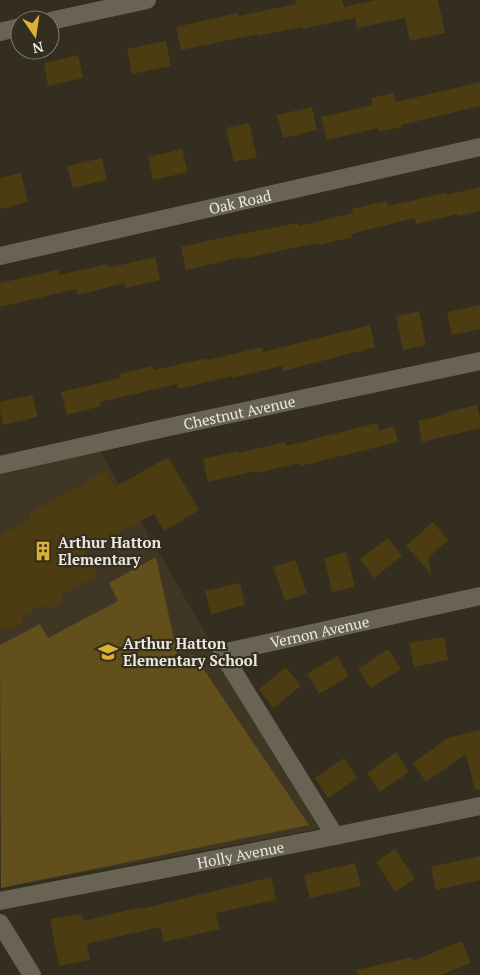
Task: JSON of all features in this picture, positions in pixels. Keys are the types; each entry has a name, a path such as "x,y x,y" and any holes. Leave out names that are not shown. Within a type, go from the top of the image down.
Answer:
{"street":[{"path":"60,19 147,0"},
{"name":"Oak Road","path":"0,256 480,147"},
{"name":"Chestnut Avenue","path":"0,465 480,361"},
{"name":"Vernon Avenue","path":"335,836 222,653 480,596"},
{"name":"Holly Avenue","path":"0,901 480,806"},
{"path":"0,923 32,975"}],"shaded area":[{"name":"Arthur Hatton Elementary School","path":"100,451 319,829 1,888 0,475"},
{"name":"Arthur Hatton Elementary School","path":"156,557 177,653 172,658 194,655 309,825 1,888 0,645 40,624 48,638 118,601 109,583"}],"building":[{"path":"296,0 342,0 344,7 375,0 438,0 445,33 410,41 405,18 357,28 355,18 302,29 301,27 258,36 258,34 181,50 176,27 238,13 238,16 296,4"},
{"path":"166,41 171,66 132,74 127,49"},
{"path":"78,55 83,78 48,86 44,63"},
{"path":"480,82 480,106 401,125 402,127 379,132 378,128 327,140 321,117 373,105 371,98 394,93 396,102"},
{"path":"312,107 317,130 283,138 277,115"},
{"path":"249,123 257,157 234,162 226,128"},
{"path":"182,149 188,172 153,180 148,157"},
{"path":"102,158 107,180 73,188 67,166"},
{"path":"21,173 28,202 0,209 0,178"},
{"path":"480,187 480,211 416,224 415,218 351,234 352,237 318,245 317,243 241,259 241,257 186,270 181,247 298,223 299,226 353,213 352,209 387,201 388,206"},
{"path":"155,257 160,280 126,288 124,283 78,295 76,289 0,307 0,283 58,270 60,275 107,264 108,268"},
{"path":"480,305 480,329 452,335 447,312"},
{"path":"419,311 426,345 403,350 396,316"},
{"path":"370,325 375,347 283,371 282,366 178,389 177,384 100,402 101,406 67,415 61,392 120,378 119,374 153,366 154,370 262,347 263,352"},
{"path":"32,395 38,417 3,425 0,402"},
{"path":"477,405 480,428 422,442 418,421"},
{"path":"377,423 379,430 394,426 398,442 300,466 299,463 208,482 203,459 285,442 286,446"},
{"name":"Arthur Hatton Elementary","path":"168,457 199,510 164,531 154,514 85,551 98,575 61,595 64,601 48,610 45,604 21,617 24,623 8,631 5,626 0,629 0,536 31,519 28,514 106,471 115,487"},
{"path":"433,522 448,540 428,558 431,574 406,546"},
{"path":"388,538 402,556 374,578 360,559"},
{"path":"346,552 355,587 332,592 324,558"},
{"path":"295,560 307,593 285,601 273,567"},
{"path":"240,583 245,605 211,614 205,591"},
{"path":"444,637 448,660 414,667 409,643"},
{"path":"388,649 401,669 371,688 358,669"},
{"path":"337,656 349,676 319,694 307,674"},
{"path":"286,667 301,686 273,708 259,689"},
{"path":"480,730 480,790 475,790 466,754 426,782 413,763 448,738"},
{"path":"396,752 409,772 380,792 367,773"},
{"path":"344,758 357,778 328,798 315,778"},
{"path":"395,849 415,879 395,892 376,862"},
{"path":"480,856 480,880 436,890 431,867"},
{"path":"355,863 361,886 310,898 304,875"},
{"path":"271,877 276,900 216,913 220,929 164,942 160,927 87,944 90,960 59,966 50,919 82,914 83,921 141,907 141,909"},
{"path":"462,941 471,963 441,975 358,975 357,970 412,957 413,961"}],"place":[{"name":"Arthur Hatton Elementary","path":"43,551"},
{"name":"Arthur Hatton Elementary School","path":"108,652"}]}
